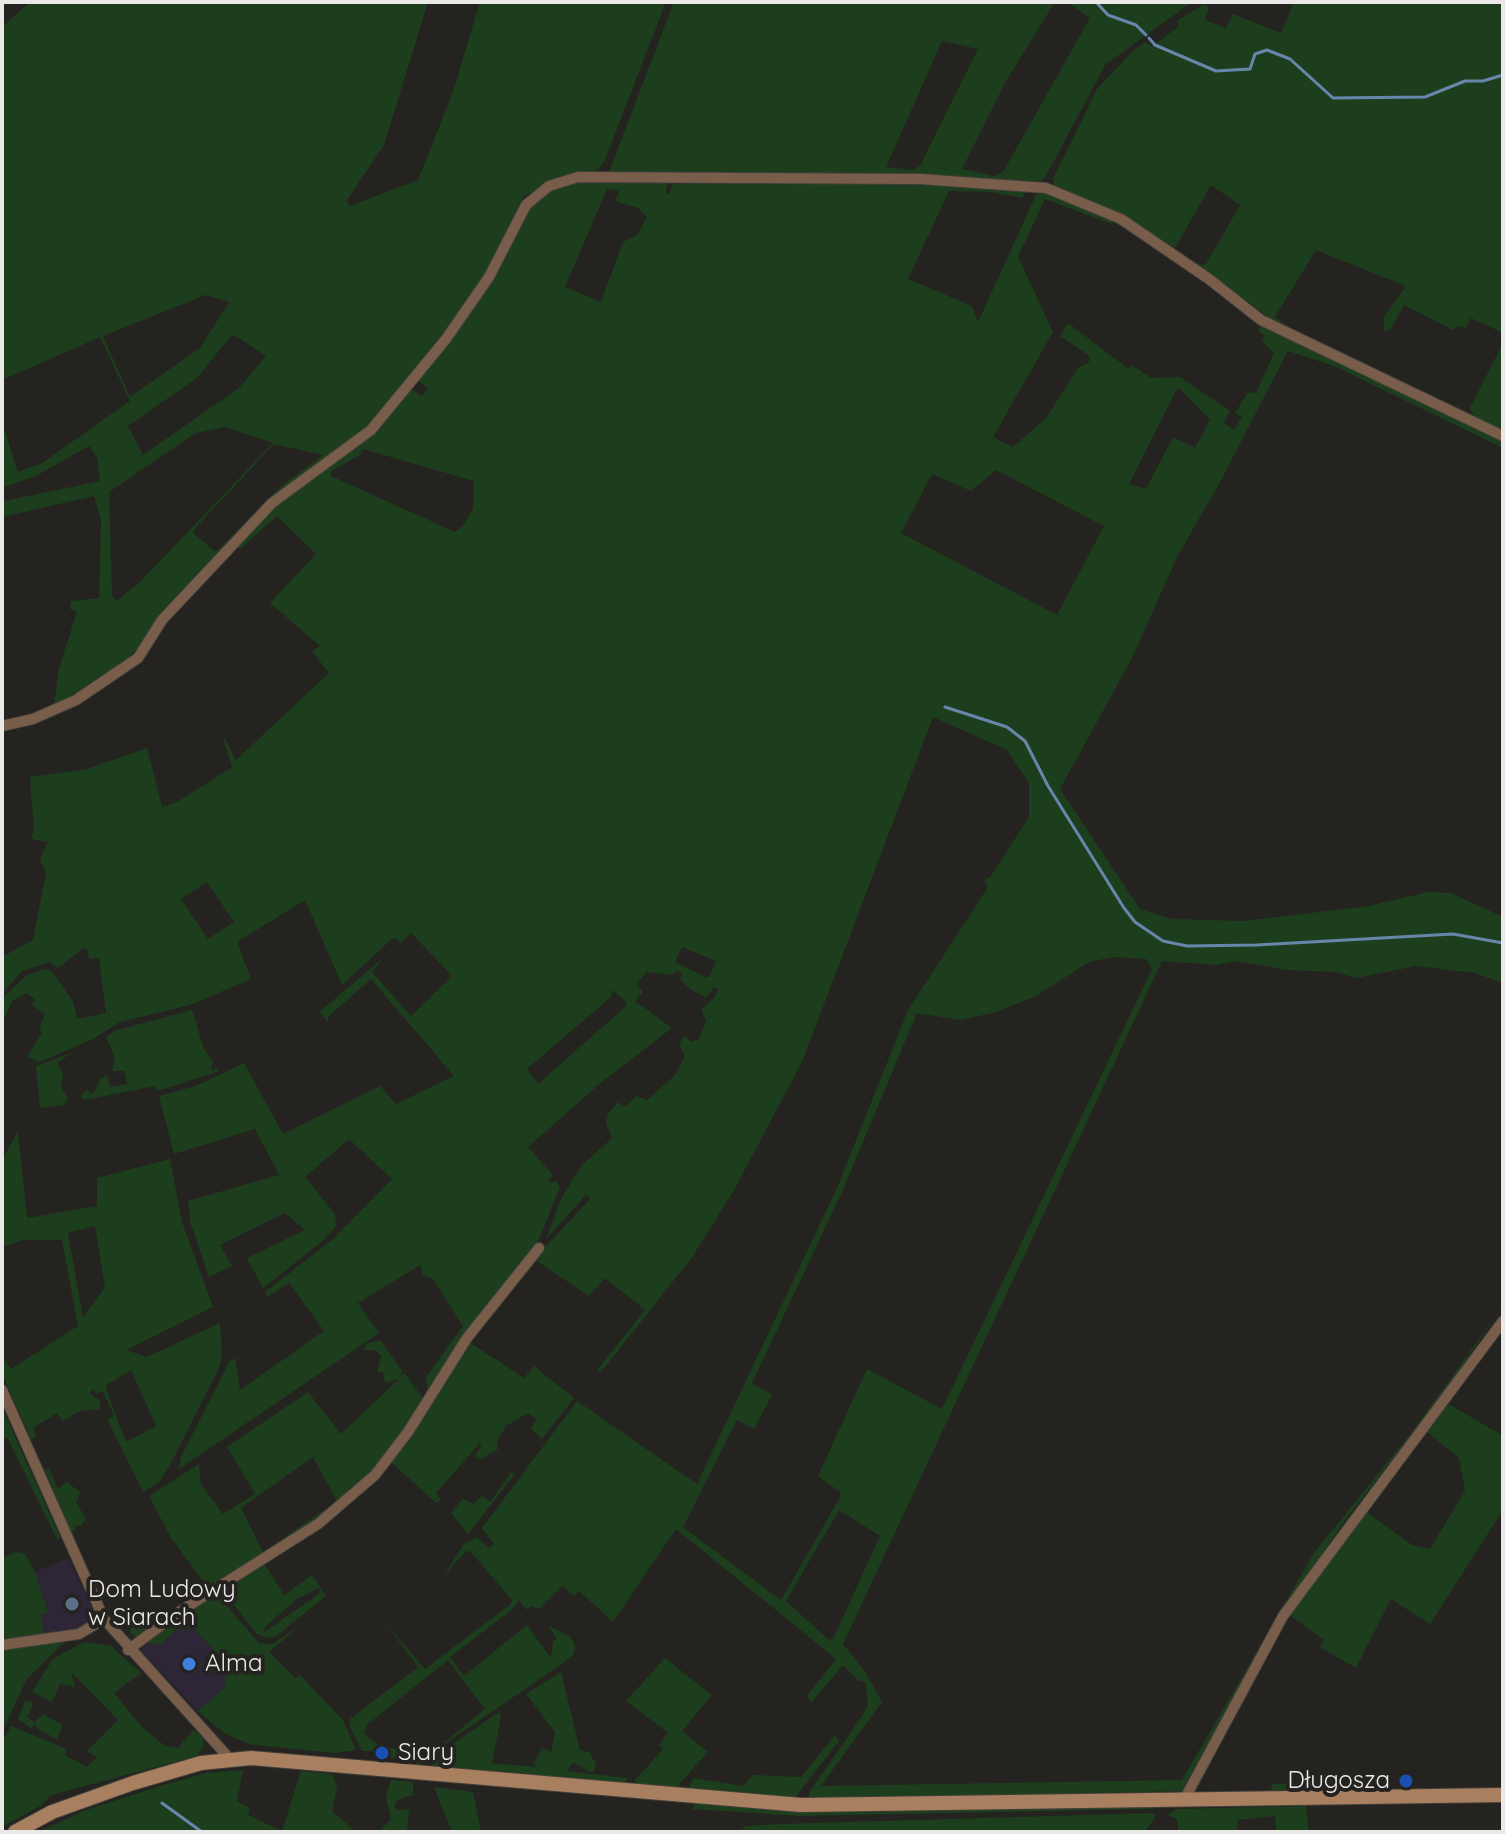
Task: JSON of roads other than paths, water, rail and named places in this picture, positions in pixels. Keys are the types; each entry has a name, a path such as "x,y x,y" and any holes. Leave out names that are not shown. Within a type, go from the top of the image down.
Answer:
{"main road":[{"path":"15,1832 84,1799 172,1771 230,1759 279,1758 801,1805 1503,1795"}],"street":[{"path":"2,726 33,719 76,700 138,658 162,620 272,503 371,430 446,339 481,289 526,205 549,186 578,177 920,179 1046,188 1121,219 1209,279 1261,320 1503,436"},
{"path":"128,1650 179,1612 318,1524 375,1475 414,1423 467,1338 539,1248"},
{"path":"1184,1800 1283,1616 1503,1321"},
{"path":"2,1390 104,1619 128,1650 205,1728 230,1759"},
{"path":"2,1645 79,1634 104,1619"}],"waterway":[{"path":"1096,2 1108,15 1136,25 1146,35"},
{"path":"1149,38 1155,45 1216,71 1250,69 1255,54 1267,50 1290,59 1333,98 1425,97 1465,81 1483,81 1503,75"},
{"path":"945,707 1007,727 1025,741 1048,786 1124,908 1135,922 1163,941 1187,946 1257,945 1453,934 1503,943"},
{"path":"162,1803 202,1832"}],"place":[{"name":"Dom Ludowy w Siarach","path":"72,1604"},
{"name":"Alma","path":"189,1664"},
{"name":"Siary","path":"382,1753"},
{"name":"Długosza","path":"1406,1781"}]}
